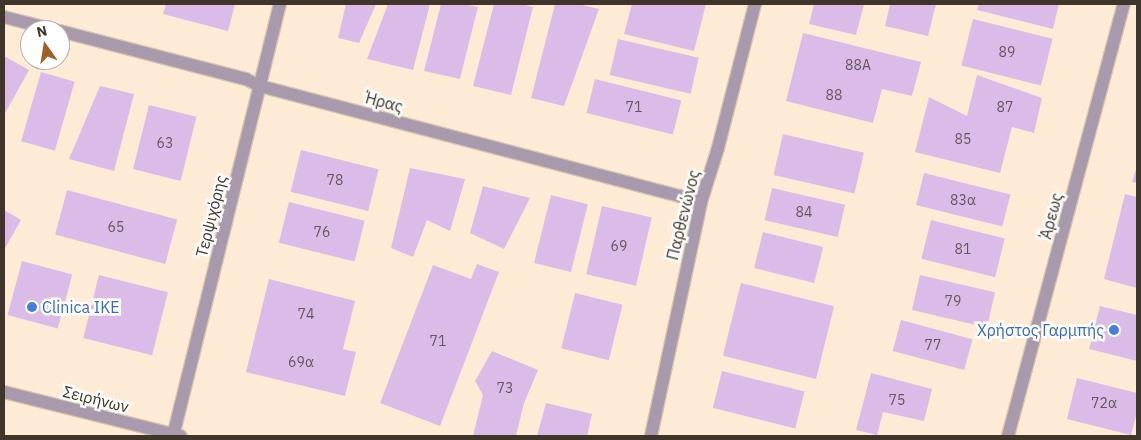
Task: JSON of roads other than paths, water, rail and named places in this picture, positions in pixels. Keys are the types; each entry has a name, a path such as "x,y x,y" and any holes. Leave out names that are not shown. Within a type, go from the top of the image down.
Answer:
{"street":[{"name":"Τερψιχόρης","path":"176,436 280,4"},
{"name":"Παρθενώνος","path":"651,436 700,202 718,148 755,4"},
{"name":"Άρεως","path":"1008,436 1124,4"},
{"path":"4,17 20,21"},
{"name":"Ήρας","path":"70,34 246,79 260,86 700,202"},
{"name":"Σειρήνων","path":"4,392 176,436"}],"place":[{"name":"Clinica ΙΚΕ","path":"32,307"},
{"name":"Χρήστος Γαρμπής","path":"1114,330"}]}
